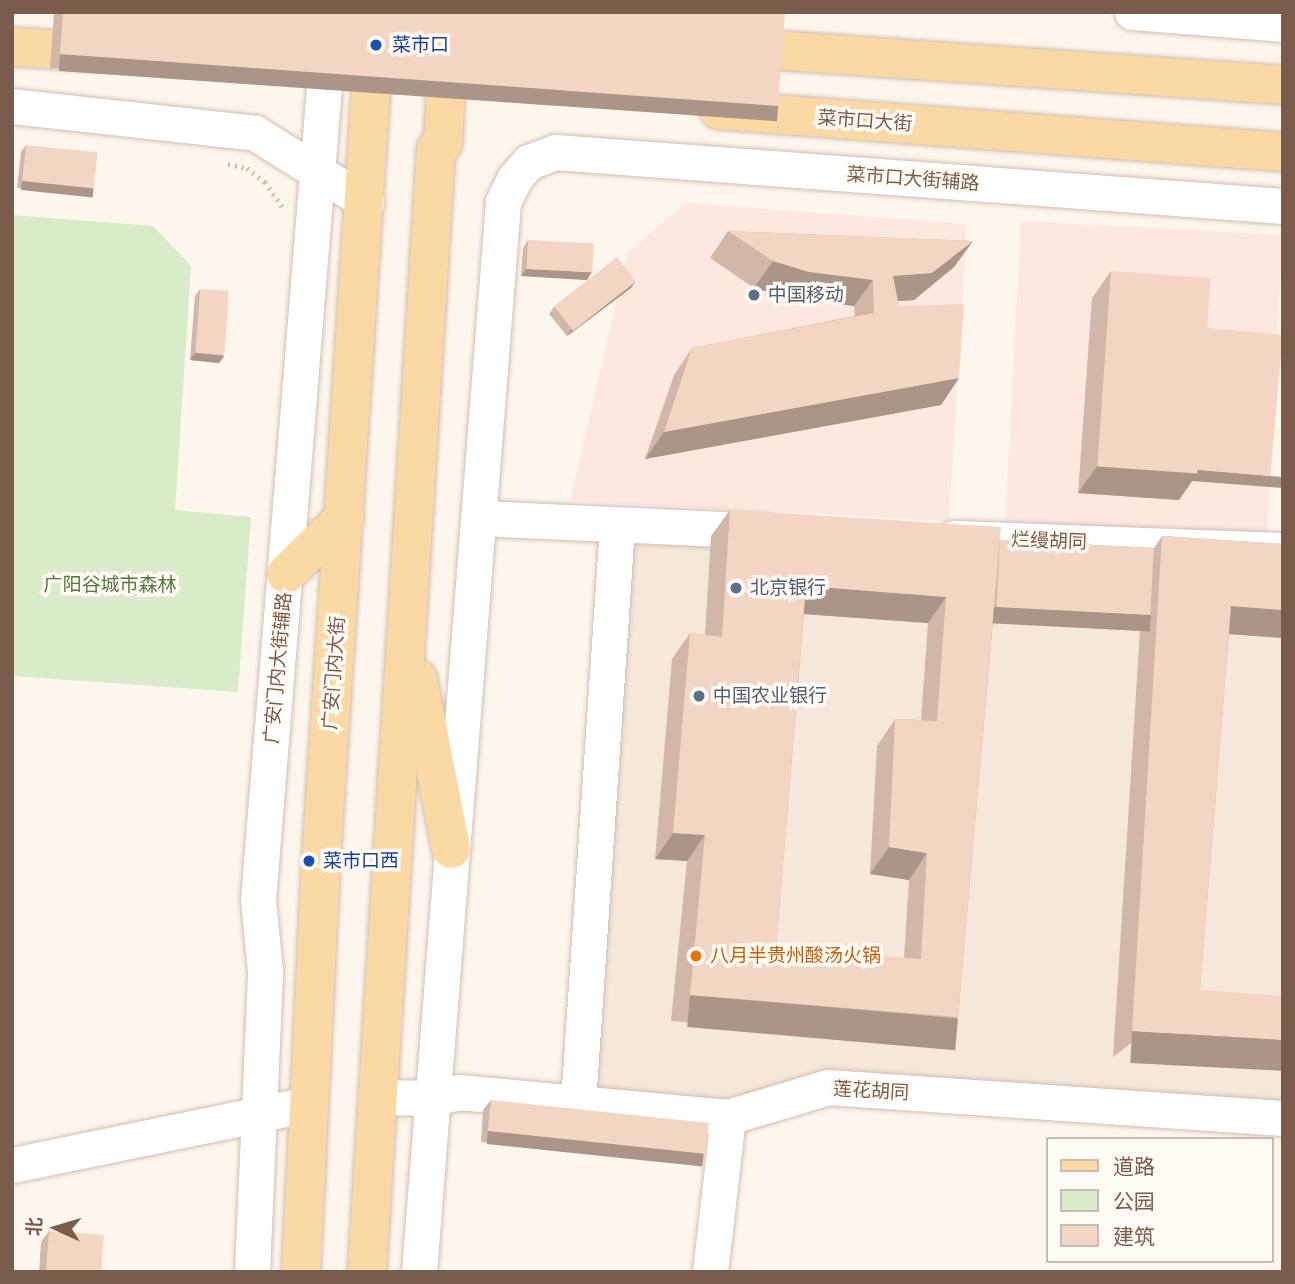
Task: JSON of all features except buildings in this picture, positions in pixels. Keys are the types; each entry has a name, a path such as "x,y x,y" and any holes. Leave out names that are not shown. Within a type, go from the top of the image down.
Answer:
{"main road":[{"path":"378,12 450,20 489,31"},
{"name":"广安门内大街","path":"300,1272 378,12"},
{"path":"367,1272 380,1097 436,149 443,143 450,20"},
{"path":"694,45 1283,85"},
{"path":"12,47 133,54"},
{"path":"310,64 375,74 447,90 485,93"},
{"name":"菜市口大街","path":"676,107 1283,152"},
{"path":"286,574 345,517"},
{"path":"407,621 451,849"}],"street":[{"name":"广安门内大街辅路","path":"252,1272 261,1113 265,971 258,900 320,173 310,64 330,12"},
{"path":"1132,12 1283,24"},
{"path":"12,106 255,133 366,202"},
{"path":"287,153 316,221"},
{"name":"菜市口大街辅路","path":"480,518 503,202 514,179 529,162 544,156 579,154 1283,206"},
{"path":"419,1272 451,849 480,518 797,532"},
{"path":"578,1103 617,526"},
{"name":"烂缦胡同","path":"922,537 1283,550"},
{"name":"莲花胡同","path":"380,1097 434,1098 459,1092 728,1117 828,1087 1283,1118"},
{"path":"12,1164 309,1104"},
{"path":"709,1272 728,1117"}],"shaded area":[{"path":"686,203 967,224 949,521 570,501 628,252"},
{"path":"1021,221 1283,235 1267,542 1005,529"},
{"path":"617,526 1283,550 1283,1118 828,1087 728,1117 578,1103"}],"green space":[{"name":"广阳谷城市森林","path":"12,215 153,226 191,266 175,510 251,517 238,692 12,676"}],"place":[{"name":"菜市口","path":"376,45"},
{"name":"中国移动","path":"754,295"},
{"name":"北京银行","path":"736,588"},
{"name":"中国农业银行","path":"699,696"},
{"name":"菜市口西","path":"309,861"},
{"name":"八月半贵州酸汤火锅","path":"696,956"}]}
